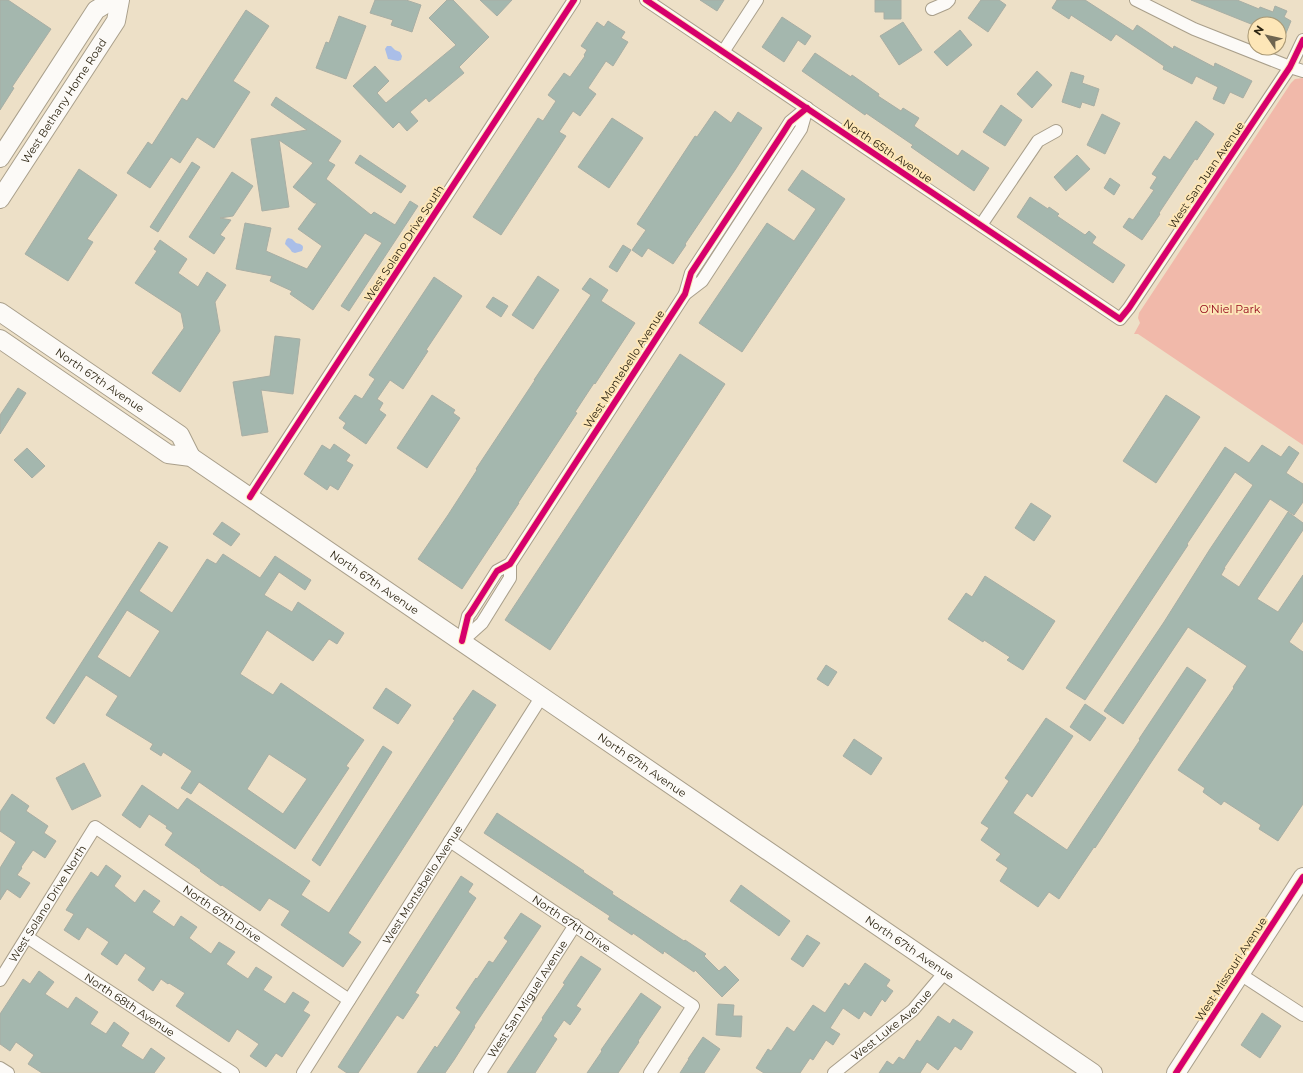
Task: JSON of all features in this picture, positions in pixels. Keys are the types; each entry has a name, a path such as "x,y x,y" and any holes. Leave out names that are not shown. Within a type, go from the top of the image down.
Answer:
{"main road":[{"name":"West Bethany Home Road","path":"0,158 96,10 112,0"},
{"name":"West Bethany Home Road","path":"0,198 116,21 120,0"},
{"name":"North 67th Avenue","path":"0,312 180,436 191,457"},
{"name":"North 67th Avenue","path":"0,339 168,454 191,457 1093,1073"},
{"name":"West Missouri Avenue","path":"1176,1073 1303,877"}],"street":[{"name":"West Solano Drive South","path":"250,497 574,0"},
{"name":"North 65th Avenue","path":"646,0 1120,319"},
{"path":"724,52 757,0"},
{"path":"932,9 946,3 949,0"},
{"path":"1136,0 1194,29 1303,71"},
{"name":"West San Juan Avenue","path":"1120,319 1129,308 1290,67 1303,40"},
{"name":"West Montebello Avenue","path":"462,641 470,612 497,571 510,564 685,294 702,281 706,275 800,129 806,108"},
{"path":"981,225 1038,141 1056,131"},
{"name":"West Montebello Avenue","path":"303,1073 542,696"},
{"name":"North 67th Drive","path":"95,827 349,1000"},
{"name":"West Solano Drive North","path":"0,980 95,827"},
{"name":"North 67th Drive","path":"450,840 693,1006 650,1073"},
{"name":"West San Miguel Avenue","path":"480,1073 575,925"},
{"name":"North 68th Avenue","path":"27,937 233,1073"},
{"name":"West Luke Avenue","path":"834,1073 913,1010 945,972"},
{"path":"1240,974 1303,1015"},
{"path":"0,1068 8,1073"}],"green space":[{"name":"O'Niel Park","path":"1303,78 1303,445 1138,334 1134,334 1140,323 1138,318 1139,313 1291,83 1295,79"}],"water":[{"path":"387,46 391,46 400,52 402,56 401,60 398,61 388,59 385,49"},
{"path":"288,238 302,245 302,251 295,253 292,252 285,244"}],"building":[{"path":"0,0 8,0 51,29 12,87 14,88 0,110"},
{"path":"375,0 406,0 421,5 412,32 391,25 393,20 370,13"},
{"path":"447,0 453,0 489,37 459,67 464,73 429,102 426,98 410,112 418,121 407,131 399,122 393,128 353,86 375,66 389,81 377,93 386,103 456,45 429,18"},
{"path":"480,0 512,0 497,16"},
{"path":"700,0 724,0 717,11"},
{"path":"875,0 901,0 901,19 884,19 884,12 875,12"},
{"path":"981,0 999,0 1006,5 988,32 968,18"},
{"path":"1057,0 1085,0 1133,31 1137,25 1173,49 1174,46 1214,67 1215,63 1252,81 1243,98 1230,92 1224,104 1213,99 1218,87 1196,76 1192,84 1163,69 1164,66 1116,34 1111,41 1071,15 1069,19 1052,8"},
{"path":"1191,0 1237,0 1259,9 1260,7 1273,12 1275,6 1287,11 1284,16 1247,16 1247,22"},
{"path":"246,10 269,26 233,81 250,92 214,148 197,137 180,163 171,157 150,188 127,173 148,142 152,145 182,98 187,101"},
{"path":"339,16 366,26 346,79 316,68 326,42 329,43"},
{"path":"782,17 811,36 805,45 798,40 784,62 762,47"},
{"path":"1287,19 1291,21 1287,31"},
{"path":"608,21 625,32 621,38 628,42 613,66 606,61 588,88 596,94 580,116 573,111 559,132 566,136 501,235 473,217 538,118 543,121 556,101 548,95 564,73 570,77 585,56 584,55 587,50 581,46 597,22 604,27"},
{"path":"903,22 922,50 899,65 880,36"},
{"path":"960,30 972,45 947,66 934,52"},
{"path":"815,53 851,77 852,75 879,94 878,96 901,111 903,108 919,118 914,126 958,156 962,150 989,168 974,191 911,147 913,145 866,113 865,115 802,71"},
{"path":"1037,71 1052,85 1032,108 1017,94"},
{"path":"1071,72 1084,76 1082,83 1099,89 1094,106 1082,102 1080,108 1062,102"},
{"path":"276,97 341,141 328,161 335,165 326,179 371,215 374,212 395,225 410,201 418,206 349,311 341,306 382,243 365,233 313,310 290,294 292,291 270,281 272,276 236,269 245,223 271,228 266,251 307,269 322,246 298,229 317,203 314,203 293,187 313,163 279,140 289,207 262,211 251,139 307,130 271,105"},
{"path":"1001,105 1022,120 1005,146 983,132"},
{"path":"715,111 731,123 738,112 762,128 673,264 648,248 642,257 632,250 646,230 637,224 695,136 697,137"},
{"path":"1102,114 1120,123 1105,154 1087,145"},
{"path":"612,118 643,138 609,188 578,167"},
{"path":"1196,121 1214,134 1197,160 1195,159 1142,240 1123,227 1129,218 1133,220 1154,190 1150,188 1157,177 1152,174 1164,156 1170,160"},
{"path":"360,155 406,186 401,193 355,163"},
{"path":"1077,155 1090,169 1066,191 1054,177"},
{"path":"192,162 200,167 158,232 150,227"},
{"path":"79,169 117,195 87,239 93,242 68,281 25,254"},
{"path":"802,170 845,199 742,352 699,323 767,223 794,241 816,209 788,190"},
{"path":"232,172 253,186 233,216 220,218 231,220 220,235 225,238 214,254 189,237"},
{"path":"1110,178 1120,185 1114,195 1104,188"},
{"path":"1030,197 1048,209 1049,207 1059,214 1057,216 1085,235 1089,231 1096,237 1092,243 1125,265 1113,283 1017,217"},
{"path":"160,240 187,259 178,273 198,287 207,272 226,285 215,302 220,331 180,392 152,373 184,328 181,313 135,283 157,251 154,249"},
{"path":"623,245 631,250 617,272 609,267"},
{"path":"538,276 559,290 533,329 512,315"},
{"path":"434,277 462,296 426,350 428,351 403,389 390,380 377,399 383,403 379,410 386,415 366,444 343,428 346,423 339,418 355,395 362,399 375,379 369,375"},
{"path":"590,278 608,290 601,301 635,323 575,412 577,413 462,589 418,559 591,295 582,289"},
{"path":"493,297 508,306 501,317 486,307"},
{"path":"275,336 300,339 293,394 261,390 268,432 242,436 233,382 270,376"},
{"path":"680,354 725,384 550,650 505,620"},
{"path":"18,388 26,393 0,434 0,415"},
{"path":"432,395 455,410 453,413 460,418 427,468 397,448"},
{"path":"1166,395 1200,417 1156,483 1123,461"},
{"path":"334,444 350,455 346,461 353,465 338,490 330,485 327,490 304,474 322,445 330,450"},
{"path":"1262,445 1281,457 1289,446 1299,453 1286,473 1303,484 1303,502 1294,515 1270,499 1224,568 1221,575 1239,587 1288,512 1303,523 1303,530 1257,599 1278,612 1303,575 1303,621 1289,642 1303,652 1303,804 1278,841 1259,829 1261,825 1224,801 1221,805 1203,792 1205,788 1178,770 1234,688 1233,687 1247,666 1188,627 1123,724 1104,711 1253,485 1235,472 1085,700 1066,688 1225,447 1249,463"},
{"path":"27,448 45,466 32,478 14,460"},
{"path":"1031,503 1051,516 1034,541 1015,528"},
{"path":"222,522 240,534 231,546 213,534"},
{"path":"159,542 168,547 139,591 172,613 207,559 216,564 223,554 260,578 275,556 311,580 305,590 279,572 264,595 292,612 298,602 344,633 337,644 329,639 313,661 267,630 240,674 273,695 281,683 364,740 346,766 349,768 295,849 199,782 191,794 181,788 192,771 163,752 161,756 150,749 153,744 106,715 118,696 86,675 54,724 46,718","holes":["127,610 160,631 130,678 97,657","269,754 307,779 283,814 247,789"]},
{"path":"985,576 1055,621 1023,670 1007,660 1010,657 984,640 983,642 948,619 966,593 972,597"},
{"path":"826,665 837,672 828,686 817,679"},
{"path":"1187,667 1206,680 1095,848 1094,847 1059,899 1049,892 1038,907 1000,881 1008,868 996,860 1001,854 981,840 989,828 981,823 1009,781 1005,778 1046,718 1073,736 1032,797 1027,793 1013,813 1067,850"},
{"path":"386,688 411,705 398,724 373,708"},
{"path":"473,690 496,705 348,933 361,942 343,967 281,925 290,911 269,898 260,911 222,885 221,886 165,845 173,833 166,828 167,826 149,814 140,828 122,815 142,785 178,810 187,798 310,881 301,895 329,913"},
{"path":"1085,704 1106,718 1090,741 1070,727"},
{"path":"854,739 882,758 871,775 843,756"},
{"path":"383,746 392,752 320,866 312,860"},
{"path":"84,763 101,796 72,810 56,778"},
{"path":"12,794 29,806 26,811 48,826 44,833 56,841 45,858 33,850 21,867 22,868 17,875 30,883 20,898 7,889 0,900 0,868 16,842 0,831 0,812"},
{"path":"497,813 584,871 583,872 613,892 612,894 706,954 704,956 719,971 725,966 739,980 722,997 695,970 694,972 664,951 663,954 633,933 632,935 608,919 610,916 484,833"},
{"path":"106,865 121,876 114,886 135,903 144,890 160,901 152,912 174,927 181,916 197,927 189,938 211,954 219,942 235,952 226,964 248,979 256,967 272,977 263,990 285,1004 293,992 309,1002 303,1011 310,1015 282,1057 276,1053 266,1067 250,1056 259,1044 237,1029 229,1042 176,1006 185,993 161,979 153,991 138,980 146,968 125,953 117,965 101,954 109,942 87,927 79,940 64,930 74,914 66,910 75,896 91,872 98,877"},
{"path":"461,876 473,884 468,892 476,898 415,993 419,995 403,1019 397,1015 358,1073 347,1073 338,1067"},
{"path":"741,885 790,921 779,936 730,901"},
{"path":"521,913 541,926 474,1026 475,1027 454,1060 445,1073 417,1073 435,1046 437,1048 461,1012 456,1008 476,978 477,979 489,961 493,963 508,941 504,938"},
{"path":"807,935 820,943 803,967 791,959"},
{"path":"581,956 601,969 576,1006 581,1009 570,1025 564,1020 553,1036 557,1039 535,1073 507,1073 543,1019 542,1018 565,984 563,983"},
{"path":"865,963 890,980 886,986 893,991 885,1002 882,999 871,1016 864,1011 859,1019 843,1008 830,1028 840,1034 833,1045 826,1040 813,1060 810,1058 800,1073 764,1073 756,1068 768,1049 771,1051 787,1027 794,1032 813,1005 825,1013 845,983 849,986"},
{"path":"39,971 54,982 45,994 68,1009 76,997 98,1012 90,1024 106,1034 114,1022 129,1033 121,1046 143,1060 151,1048 165,1058 154,1073 42,1073 28,1064 34,1055 16,1042 10,1051 0,1044 0,1014 23,979 30,984"},
{"path":"641,993 661,1007 638,1041 639,1042 618,1073 587,1073 602,1051 601,1050"},
{"path":"718,1004 734,1005 733,1016 742,1016 741,1037 716,1035"},
{"path":"1262,1013 1281,1026 1260,1058 1241,1045"},
{"path":"938,1016 950,1024 953,1019 973,1032 961,1050 955,1046 938,1070 927,1062 920,1073 879,1073 887,1061 893,1065 899,1057 904,1060 917,1040 920,1042"},
{"path":"703,1037 720,1049 704,1073 680,1073 688,1059"}],"cycle path":[{"path":"250,497 574,0"},
{"path":"646,0 1120,319 1129,308 1290,67 1303,40"},
{"path":"462,641 468,616 497,571 510,564 685,294 691,273 790,122 807,108"},
{"path":"1176,1073 1303,877"}]}
